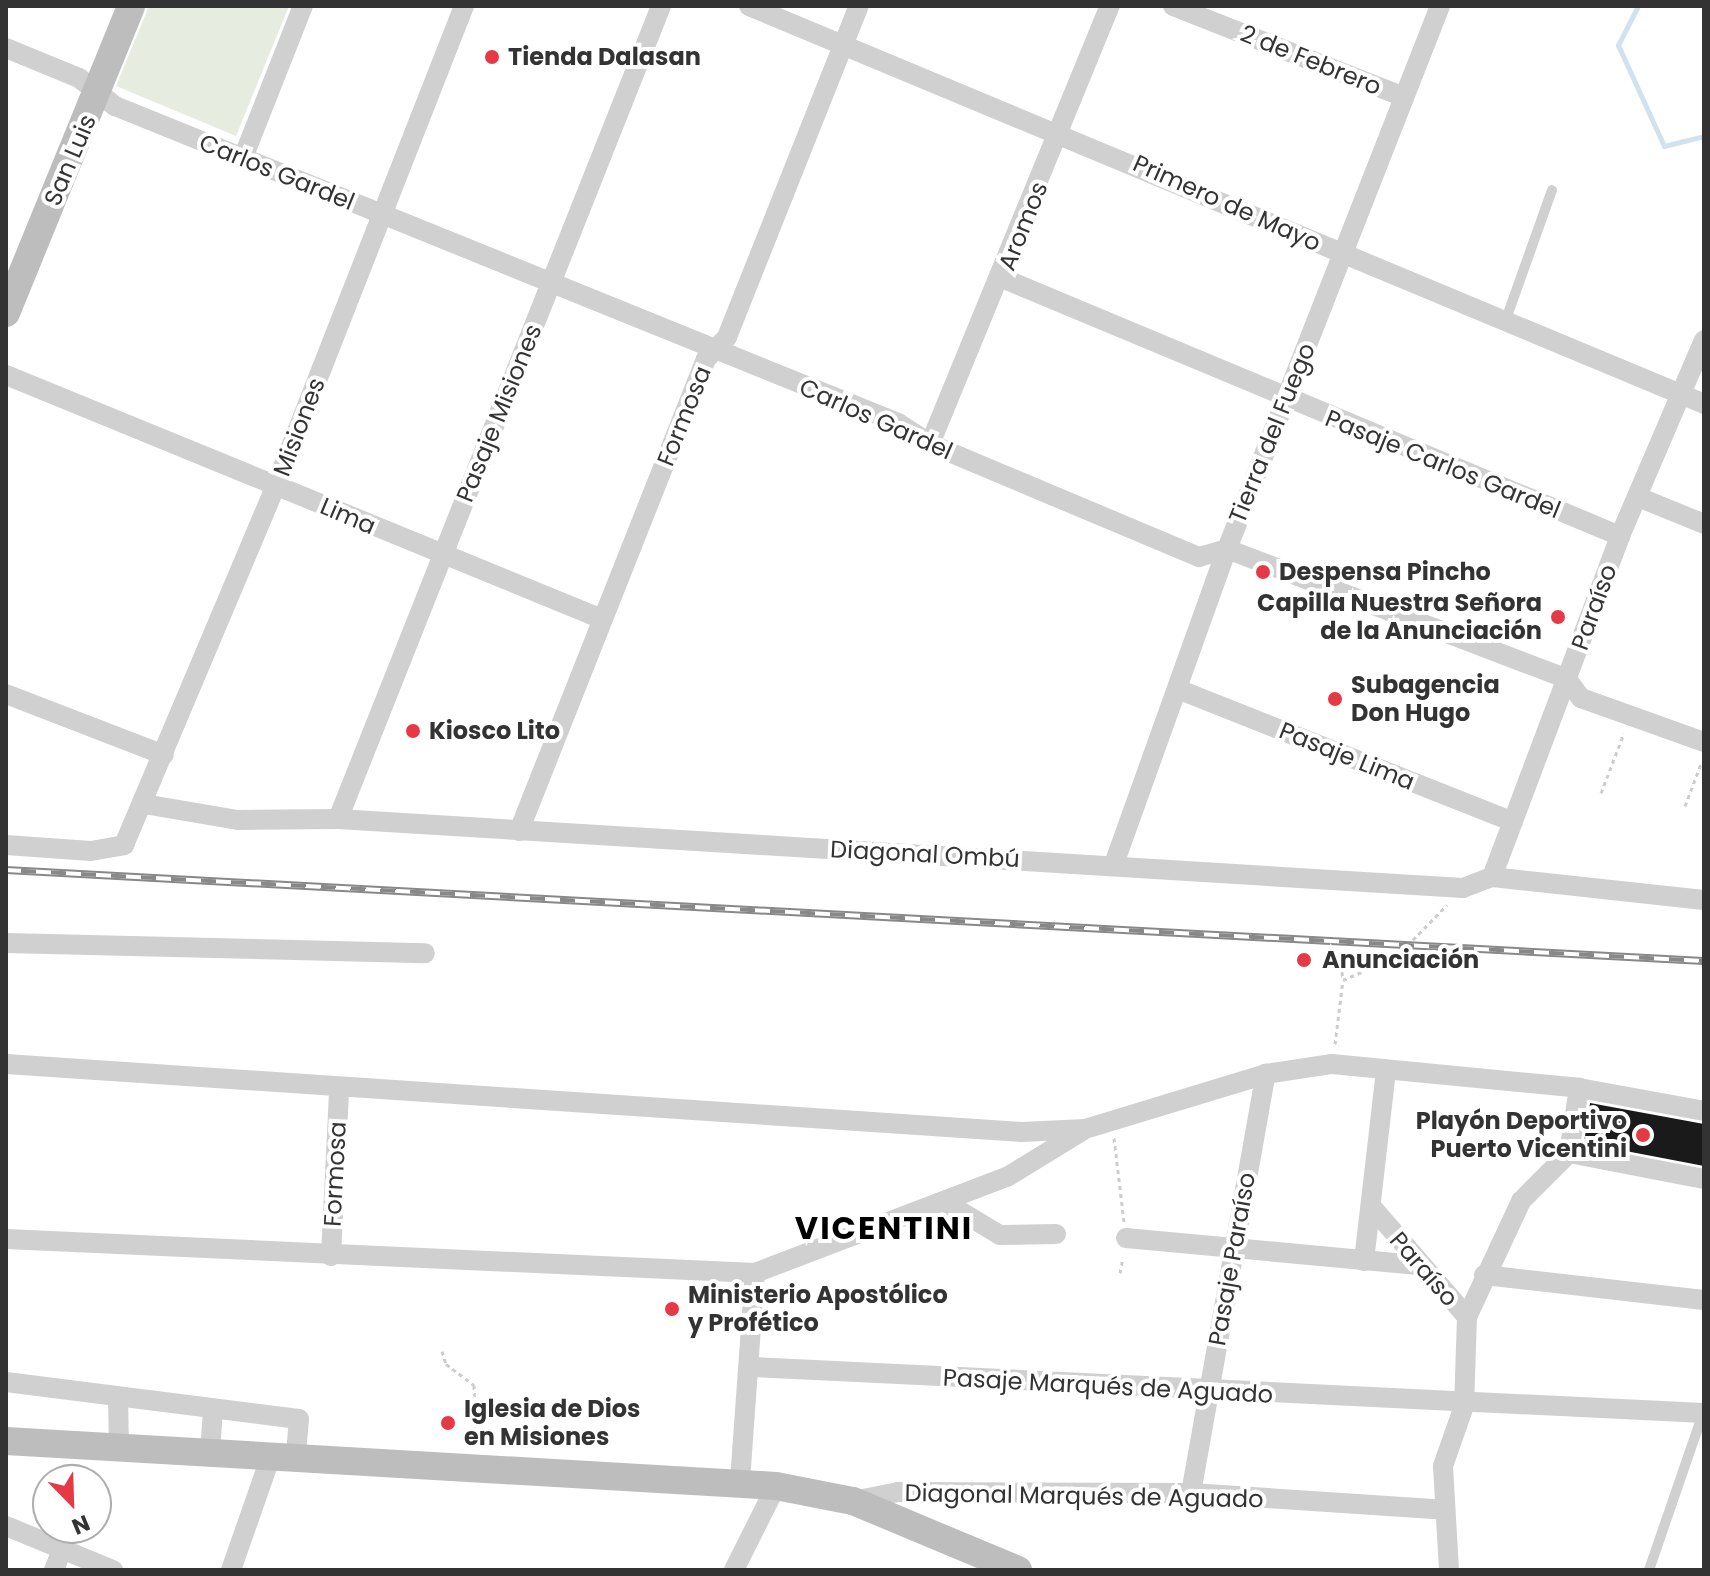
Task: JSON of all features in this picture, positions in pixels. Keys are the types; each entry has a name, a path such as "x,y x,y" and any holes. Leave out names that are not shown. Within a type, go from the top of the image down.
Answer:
{"street":[{"name":"San Luis","path":"6,313 131,6"},
{"path":"243,158 303,6"},
{"name":"Misiones","path":"6,845 91,851 124,845 144,804 276,485 464,6"},
{"name":"Pasaje Misiones","path":"338,819 661,6"},
{"name":"Primero de Mayo","path":"749,6 1061,131 1504,324 1704,404"},
{"name":"Formosa","path":"519,831 602,619 715,349 727,337 859,6"},
{"name":"Aromos","path":"930,444 1002,278 1110,6"},
{"name":"2 de Febrero","path":"1173,6 1404,97"},
{"name":"Tierra del Fuego","path":"1114,864 1180,690 1227,549 1440,6"},
{"name":"Carlos Gardel","path":"6,48 243,158 898,423 930,444 1199,557 1227,549 1567,679 1581,698 1704,742"},
{"name":"Pasaje Carlos Gardel","path":"1002,278 1285,400 1620,536"},
{"name":"Paraíso","path":"1492,877 1620,536 1704,340"},
{"name":"Lima","path":"6,375 602,619"},
{"path":"1638,497 1704,524"},
{"name":"Pasaje Lima","path":"1180,690 1513,822"},
{"path":"6,694 164,755"},
{"name":"Diagonal Ombú","path":"144,804 238,820 338,819 1114,864 1463,888 1492,877 1704,900"},
{"path":"6,943 425,953"},
{"path":"6,1064 339,1092 1022,1132 1085,1129"},
{"path":"6,1239 755,1273 1007,1177 1085,1129 1266,1074 1332,1064 1386,1072 1579,1088 1704,1111"},
{"name":"Paraíso","path":"1364,1261 1386,1072"},
{"name":"Pasaje Paraíso","path":"1191,1493 1266,1074"},
{"path":"1467,1317 1521,1201 1569,1153 1579,1088"},
{"name":"Formosa","path":"331,1256 339,1092"},
{"path":"1569,1153 1704,1179"},
{"path":"945,1202 1000,1235 1056,1234"},
{"name":"Paraíso","path":"1371,1206 1467,1317 1464,1406 1443,1466 1449,1570"},
{"path":"1126,1238 1233,1245 1419,1265"},
{"path":"740,1481 753,1367 755,1273"},
{"path":"1484,1275 1704,1300"},
{"name":"Pasaje Marqués de Aguado","path":"753,1367 1464,1406"},
{"path":"6,1382 118,1399 299,1419 231,1570"},
{"path":"118,1399 119,1447"},
{"path":"1464,1406 1703,1413"},
{"path":"210,1452 213,1410"},
{"name":"Diagonal Marqués de Aguado","path":"6,1441 476,1464 740,1481 853,1501 898,1492 1191,1493 1444,1510"},
{"path":"734,1570 776,1486"},
{"path":"853,1501 1018,1570"},
{"path":"6,1526 113,1570"},
{"path":"54,1570 62,1550"}],"lane":[{"path":"1504,324 1552,190"},
{"path":"1649,1570 1703,1413"}],"path":[{"path":"1601,793 1630,716"},
{"path":"1685,806 1704,757"},
{"path":"1343,980 1396,957 1463,888"},
{"path":"1332,1064 1343,980 1341,964"},
{"path":"1112,1120 1126,1238 1120,1273"},
{"path":"442,1351 446,1364 474,1385 476,1464"}],"shaded area":[{"path":"149,6 289,6 236,136 116,86"}],"building":[{"name":"Playón Deportivo Puerto Vicentini","path":"1590,1103 1704,1124 1704,1166 1584,1143"}],"waterway":[{"path":"1638,6 1618,45 1664,146 1704,136"}],"railway":[{"path":"6,870 1704,961"}],"place":[{"name":"Tienda Dalasan","path":"492,57"},
{"name":"Despensa Pincho","path":"1263,572"},
{"name":"Capilla Nuestra Señora de la Anunciación","path":"1558,617"},
{"name":"Subagencia Don Hugo","path":"1335,699"},
{"name":"Kiosco Lito","path":"413,731"},
{"name":"Anunciación","path":"1304,960"},
{"name":"Playón Deportivo Puerto Vicentini","path":"1643,1135"},
{"name":"Ministerio Apostólico y Profético","path":"672,1309"},
{"name":"Iglesia de Dios en Misiones","path":"448,1423"}],"district":[{"name":"VICENTINI","path":"884,1228"}]}
